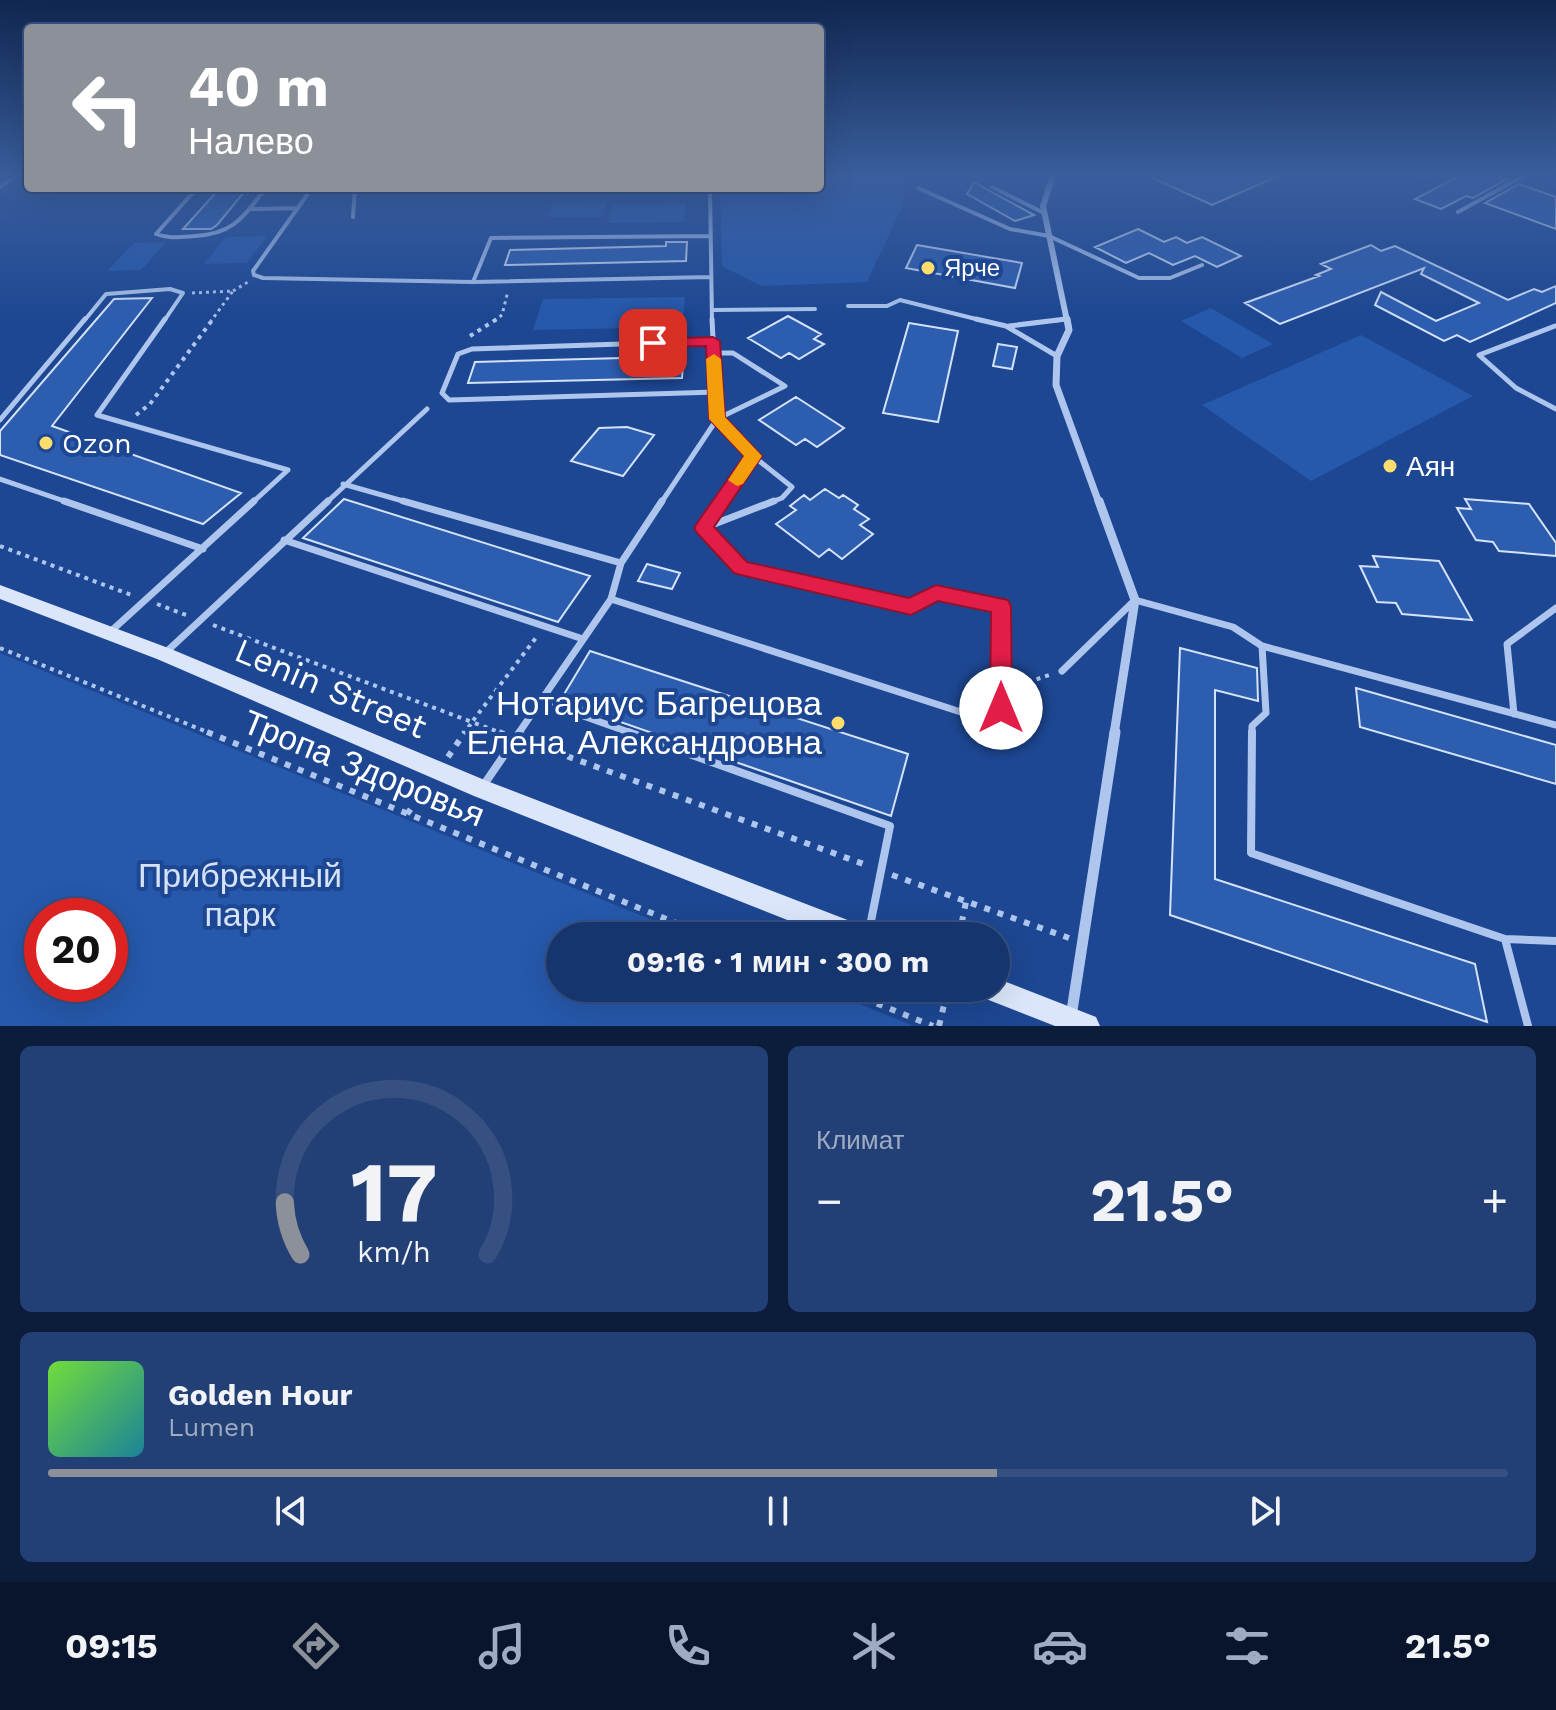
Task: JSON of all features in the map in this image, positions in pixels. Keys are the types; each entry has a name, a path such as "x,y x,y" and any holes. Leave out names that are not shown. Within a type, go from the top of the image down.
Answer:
{"street":[{"path":"1010,996 1079,1023 1082,943 1135,600 1056,385 1057,356 1069,330 1046,223"},
{"name":"Lenin Street","path":"0,592 164,654 481,789 822,922"}],"lane":[{"path":"166,223 156,234 165,237 221,235 239,223"},
{"path":"287,223 253,271 258,277 473,282 710,277"},
{"path":"704,528 782,498 792,487 753,456 717,419 710,223"},
{"path":"996,223 1010,229 1049,236 1139,278 1170,278 1202,265"},
{"path":"473,282 491,238 710,236"},
{"path":"0,420 106,294 170,289 183,293 97,415 288,470 109,633"},
{"path":"848,306 887,306 900,300 1006,326 1024,327 1066,319"},
{"path":"713,310 815,309"},
{"path":"1006,326 1057,356"},
{"path":"1555,326 1479,355 1516,388 1556,409"},
{"path":"713,341 472,349 458,354 442,393 449,400 717,392"},
{"path":"481,789 611,599 621,563 717,419 785,386 733,353 713,353"},
{"path":"164,654 427,409"},
{"path":"704,528 753,456"},
{"path":"0,479 203,549"},
{"path":"343,484 621,563"},
{"path":"611,599 1001,725 1001,606 936,593 911,607 741,568 704,528"},
{"path":"284,540 583,639"},
{"path":"1062,671 1135,600 1233,627 1262,646 1556,725"},
{"path":"1514,714 1507,644 1556,608"},
{"path":"1262,646 1266,713 1252,726 1251,853 1505,939 1556,941"},
{"path":"541,701 890,826 871,922"},
{"path":"1505,939 1528,1026"}],"path":[{"path":"458,354 465,340 502,315 511,281"},
{"path":"124,423 150,404 233,291 183,293"},
{"path":"0,546 515,738 1082,943"},
{"path":"407,814 545,627"},
{"name":"Тропа Здоровья","path":"0,648 673,922"},
{"path":"1001,692 1062,671"},
{"path":"962,922 966,902"},
{"path":"873,1002 933,1026"},
{"path":"939,1026 945,1002"}],"green space":[{"path":"721,223 895,223 867,282 761,286 722,266"},
{"path":"267,236 247,263 204,264 226,237"},
{"path":"166,242 141,270 107,271 134,243"},
{"path":"685,297 682,327 533,330 543,299"},
{"path":"1211,308 1273,344 1242,358 1181,321"},
{"path":"1361,335 1473,396 1311,481 1202,405"},
{"name":"Прибрежный парк","path":"0,653 657,922 546,922 546,1002 855,1002 914,1026 0,1026"}],"building":[{"path":"189,223 219,223 211,229 183,229"},
{"path":"1539,223 1556,223 1556,229"},
{"path":"1138,229 1164,242 1176,237 1187,243 1202,237 1241,256 1217,267 1195,256 1173,265 1149,253 1126,263 1095,247"},
{"path":"666,242 687,242 686,261 505,265 510,250 666,246"},
{"path":"917,245 1022,263 1015,288 906,268"},
{"path":"1371,245 1381,251 1395,246 1508,300 1534,289 1542,292 1556,286 1556,303 1470,342 1457,335 1444,341 1375,305 1381,292 1436,321 1479,303 1421,274 1424,268 1280,324 1245,303 1319,276 1316,275 1331,269 1321,264"},
{"path":"152,298 52,426 241,493 203,524 0,455 0,431 114,299"},
{"path":"788,316 821,334 814,339 824,344 799,359 789,353 781,358 748,338"},
{"path":"909,323 958,331 938,422 883,413"},
{"path":"998,344 1017,347 1012,369 993,366"},
{"path":"684,352 682,378 468,383 475,362 661,357 661,353"},
{"path":"796,397 844,428 817,447 805,439 796,445 759,420"},
{"path":"627,427 654,435 623,476 571,461 599,428"},
{"path":"825,489 839,498 843,495 858,505 854,509 869,519 860,525 873,534 842,559 829,549 819,557 776,524 796,510 790,506 804,495 810,500"},
{"path":"344,499 590,576 558,622 303,538"},
{"path":"1465,499 1529,504 1556,543 1556,556 1499,551 1493,542 1476,540 1457,508 1471,509"},
{"path":"1373,556 1439,561 1472,620 1402,614 1396,603 1377,602 1360,566 1378,567"},
{"path":"647,564 680,573 672,589 638,581"},
{"path":"1180,648 1257,668 1258,701 1215,690 1215,879 1475,964 1487,1022 1170,915"},
{"path":"590,651 908,754 891,816 560,701"},
{"path":"1356,688 1556,745 1556,784 1360,727"}],"slow traffic":[{"path":"714,359 717,419 753,456 737,480"}],"place":[{"name":"Ярче","path":"928,268"},
{"name":"Ozon","path":"46,443"},
{"name":"Аян","path":"1390,466"},
{"name":"Нотариус Багрецова Елена Александровна","path":"838,723"}],"route":[{"path":"653,343 713,341 717,419 753,456 704,528 741,568 911,607 936,593 1001,606 1001,708"}]}
